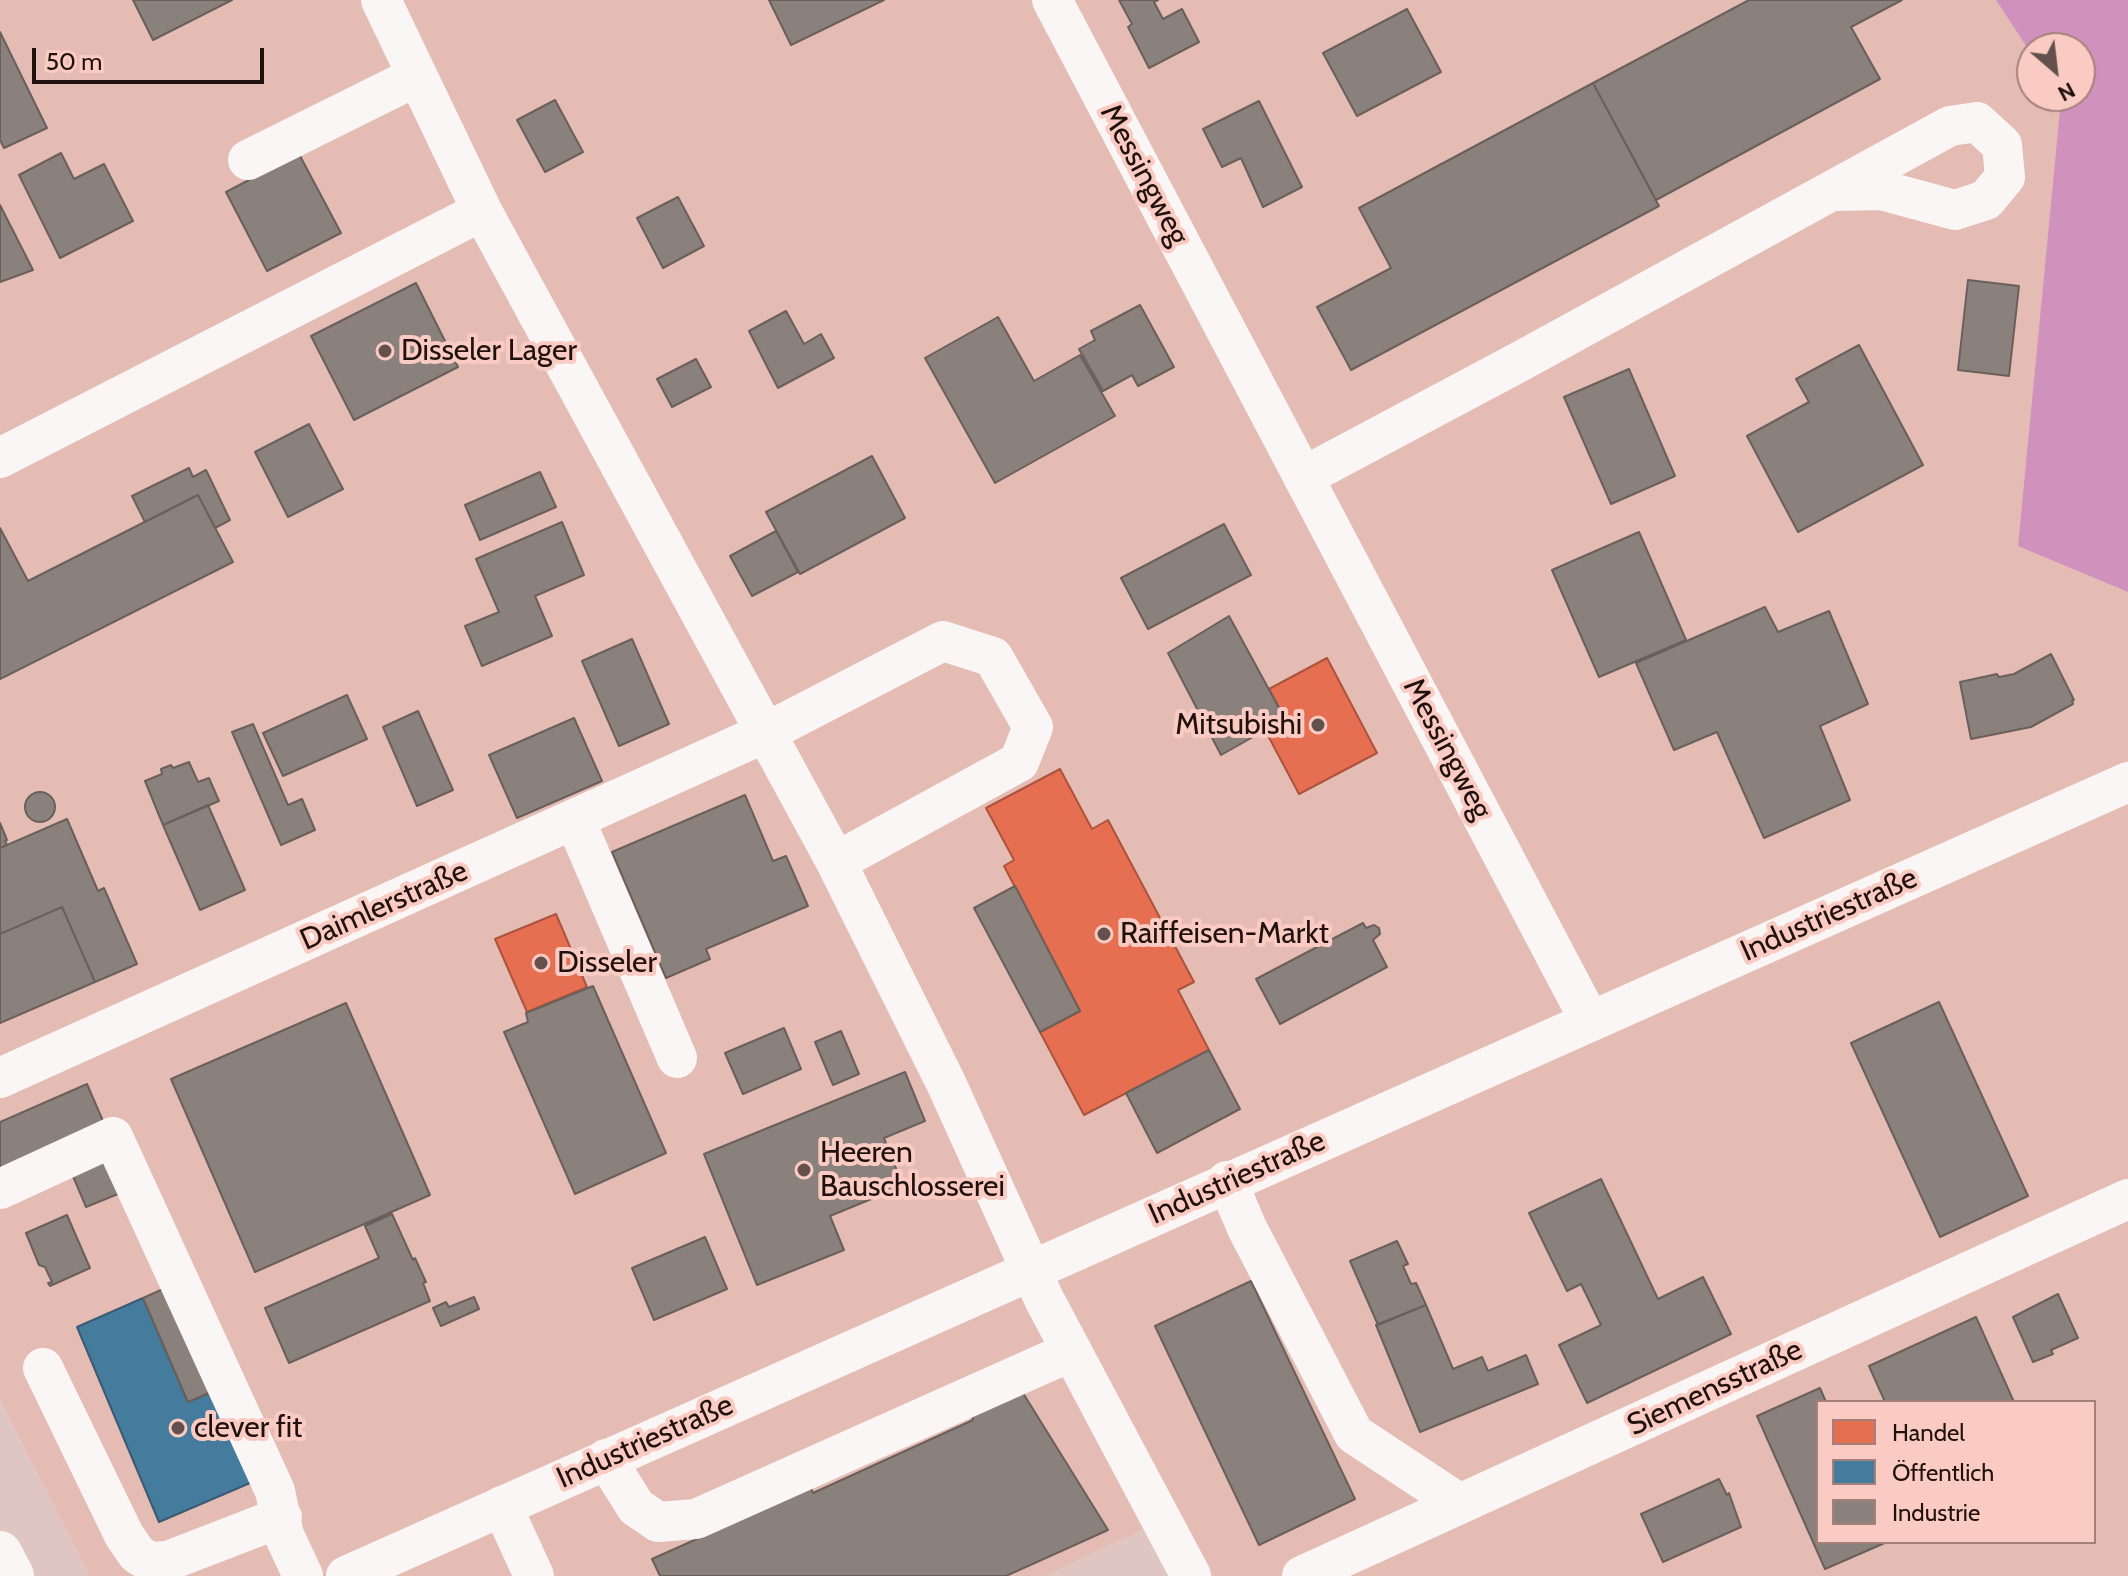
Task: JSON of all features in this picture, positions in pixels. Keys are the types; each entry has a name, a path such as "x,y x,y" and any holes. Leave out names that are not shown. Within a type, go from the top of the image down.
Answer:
{"main road":[{"path":"0,1553 12,1576"}],"street":[{"path":"381,0 482,211 836,862 946,1083 1030,1270 1191,1576"},
{"name":"Messingweg","path":"1052,0 1590,1021"},
{"path":"248,160 417,76"},
{"path":"1303,477 1833,191"},
{"path":"0,458 482,211"},
{"name":"Daimlerstraße","path":"0,1078 767,732 943,641 993,657 1033,727 1019,762 836,862"},
{"name":"Industriestraße","path":"346,1576 2128,782"},
{"path":"575,820 677,1058"},
{"path":"0,1189 113,1137 275,1491 284,1535 303,1576"},
{"path":"1227,1181 1247,1228 1354,1434 1460,1504"},
{"name":"Siemensstraße","path":"1302,1576 2128,1199"},
{"path":"606,1459 636,1507 658,1522 696,1519 1072,1351"},
{"path":"43,1368 124,1535 137,1554 150,1562 168,1561 282,1517"},
{"path":"502,1506 534,1576"}],"shaded area":[{"path":"0,0 1996,0 2017,32 2016,112 2060,112 2018,545 2128,592 2128,1576 1214,1576 1180,1511 1046,1576 90,1576 0,1398"},
{"path":"1996,0 2128,0 2128,592 2018,546 2060,112 2096,112 2096,32 2017,32"}],"building: Handel":[{"name":"Mitsubishi","path":"1327,658 1377,753 1299,794 1265,730 1285,719 1269,689"},
{"name":"Raiffeisen-Markt","path":"1060,769 1092,829 1108,820 1194,982 1178,990 1209,1050 1084,1115 1040,1032 1080,1011 1004,866 1014,860 986,808"},
{"name":"Disseler","path":"556,914 587,987 527,1012 495,939"}],"building: Öffentlich":[{"name":"clever fit","path":"143,1298 188,1402 218,1389 257,1480 159,1522 77,1327"}],"building: Industrie":[{"path":"133,0 232,0 153,40"},
{"path":"769,0 884,0 791,45"},
{"path":"1119,0 1158,0 1154,2 1163,19 1182,9 1199,42 1149,68 1128,27 1132,24"},
{"path":"1749,0 1902,0 1851,27 1880,79 1656,200 1593,83"},
{"path":"1407,9 1441,72 1357,116 1323,53"},
{"path":"0,32 47,128 4,148 0,140"},
{"path":"1593,83 1659,206 1351,370 1317,307 1391,268 1359,208"},
{"path":"555,100 583,152 545,172 517,120"},
{"path":"1259,101 1302,187 1263,207 1241,158 1222,167 1203,129"},
{"path":"61,153 74,179 104,164 133,221 60,258 19,175"},
{"path":"299,154 341,233 267,271 226,192"},
{"path":"678,197 704,246 663,268 637,218"},
{"path":"0,205 33,270 0,282"},
{"path":"1968,280 2019,286 2009,376 1958,370"},
{"name":"Disseler Lager","path":"416,283 458,367 354,420 311,336"},
{"path":"1140,305 1174,367 1138,386 1132,375 1103,391 1079,349 1095,340 1091,331"},
{"path":"786,311 804,344 821,334 834,358 778,388 749,331"},
{"path":"998,317 1034,381 1080,355 1115,416 995,483 925,358"},
{"path":"1859,345 1923,465 1798,532 1747,436 1809,402 1796,379"},
{"path":"696,359 711,387 672,407 657,379"},
{"path":"1629,369 1675,476 1611,504 1564,397"},
{"path":"309,424 343,489 288,517 255,452"},
{"path":"872,456 905,518 800,574 766,512"},
{"path":"189,468 193,477 206,470 230,520 215,528 198,495 145,522 132,496"},
{"path":"540,472 556,507 480,540 465,505"},
{"path":"198,495 233,562 0,679 0,528 28,581"},
{"path":"562,522 584,575 535,596 552,636 482,666 465,626 499,612 476,559"},
{"path":"1224,524 1251,575 1148,629 1121,578"},
{"path":"776,531 798,572 752,596 730,556"},
{"path":"1639,532 1686,640 1599,677 1552,570"},
{"path":"1765,607 1778,632 1829,611 1868,704 1820,726 1850,800 1764,838 1717,732 1674,750 1636,663"},
{"path":"1229,616 1285,719 1221,755 1168,653"},
{"path":"632,639 669,724 619,746 582,661"},
{"path":"2051,654 2074,700 2073,704 2031,727 1971,739 1960,682 1997,674 1999,677 2014,674"},
{"path":"347,695 367,739 283,776 263,733"},
{"path":"418,711 453,790 417,806 383,727"},
{"path":"574,718 602,781 517,818 489,755"},
{"path":"253,724 288,805 302,799 315,830 281,845 232,732"},
{"path":"189,762 198,782 209,778 219,801 163,825 145,781 162,774 161,769"},
{"path":"40,792 50,797 55,807 50,817 40,822 30,817 25,807 30,797"},
{"path":"745,795 773,861 786,856 808,906 706,949 710,959 666,978 612,852"},
{"path":"208,805 245,890 200,910 163,825"},
{"path":"67,819 98,891 104,888 137,964 95,982 62,907 0,934 0,848"},
{"path":"0,823 7,845 0,848"},
{"path":"1015,886 1080,1011 1040,1032 974,908"},
{"path":"62,907 95,982 0,1023 0,934"},
{"path":"1363,923 1366,928 1374,925 1379,928 1380,934 1373,940 1387,967 1280,1024 1256,979"},
{"path":"593,986 666,1153 575,1194 504,1032 528,1022 526,1013"},
{"path":"1939,1002 2028,1196 1940,1237 1851,1043"},
{"path":"346,1003 430,1195 255,1272 171,1079"},
{"path":"784,1028 801,1069 743,1094 725,1053"},
{"path":"841,1031 859,1074 833,1085 815,1042"},
{"path":"1209,1050 1240,1109 1157,1153 1126,1093"},
{"name":"Heeren Bauschlosserei","path":"905,1072 925,1121 884,1138 903,1186 830,1216 844,1250 757,1285 704,1154"},
{"path":"87,1084 106,1128 0,1174 0,1122"},
{"path":"101,1155 118,1194 86,1207 70,1169"},
{"path":"1601,1179 1658,1299 1703,1277 1731,1334 1587,1403 1559,1345 1601,1325 1581,1284 1567,1291 1529,1213"},
{"path":"392,1214 426,1282 423,1283 430,1301 289,1363 265,1308 379,1258 365,1226"},
{"path":"67,1215 90,1268 50,1286 48,1283 52,1282 45,1267 39,1265 26,1233"},
{"path":"705,1237 727,1289 654,1320 632,1268"},
{"path":"1397,1241 1408,1264 1403,1266 1411,1284 1416,1283 1426,1305 1378,1325 1350,1261"},
{"path":"1251,1281 1355,1499 1259,1545 1155,1326"},
{"path":"172,1285 218,1389 188,1402 143,1298"},
{"path":"2058,1294 2078,1338 2033,1362 2013,1317"},
{"path":"474,1297 479,1309 441,1326 433,1308 446,1302 449,1307"},
{"path":"1426,1305 1453,1369 1482,1357 1488,1371 1526,1355 1538,1384 1420,1432 1376,1325"},
{"path":"1976,1317 2013,1400 1884,1400 1869,1366"},
{"path":"1820,1388 1825,1400 1816,1400 1816,1544 1882,1544 1825,1569 1757,1416"},
{"path":"1023,1393 1108,1530 1006,1576 660,1576 652,1559 811,1488 813,1493 973,1420 972,1416"},
{"path":"1719,1479 1727,1495 1729,1493 1741,1527 1663,1562 1641,1514"}],"place":[{"name":"Disseler Lager","path":"385,351"},
{"name":"Mitsubishi","path":"1318,725"},
{"name":"Raiffeisen-Markt","path":"1104,934"},
{"name":"Disseler","path":"541,963"},
{"name":"Heeren Bauschlosserei","path":"804,1170"},
{"name":"clever fit","path":"178,1428"}]}
